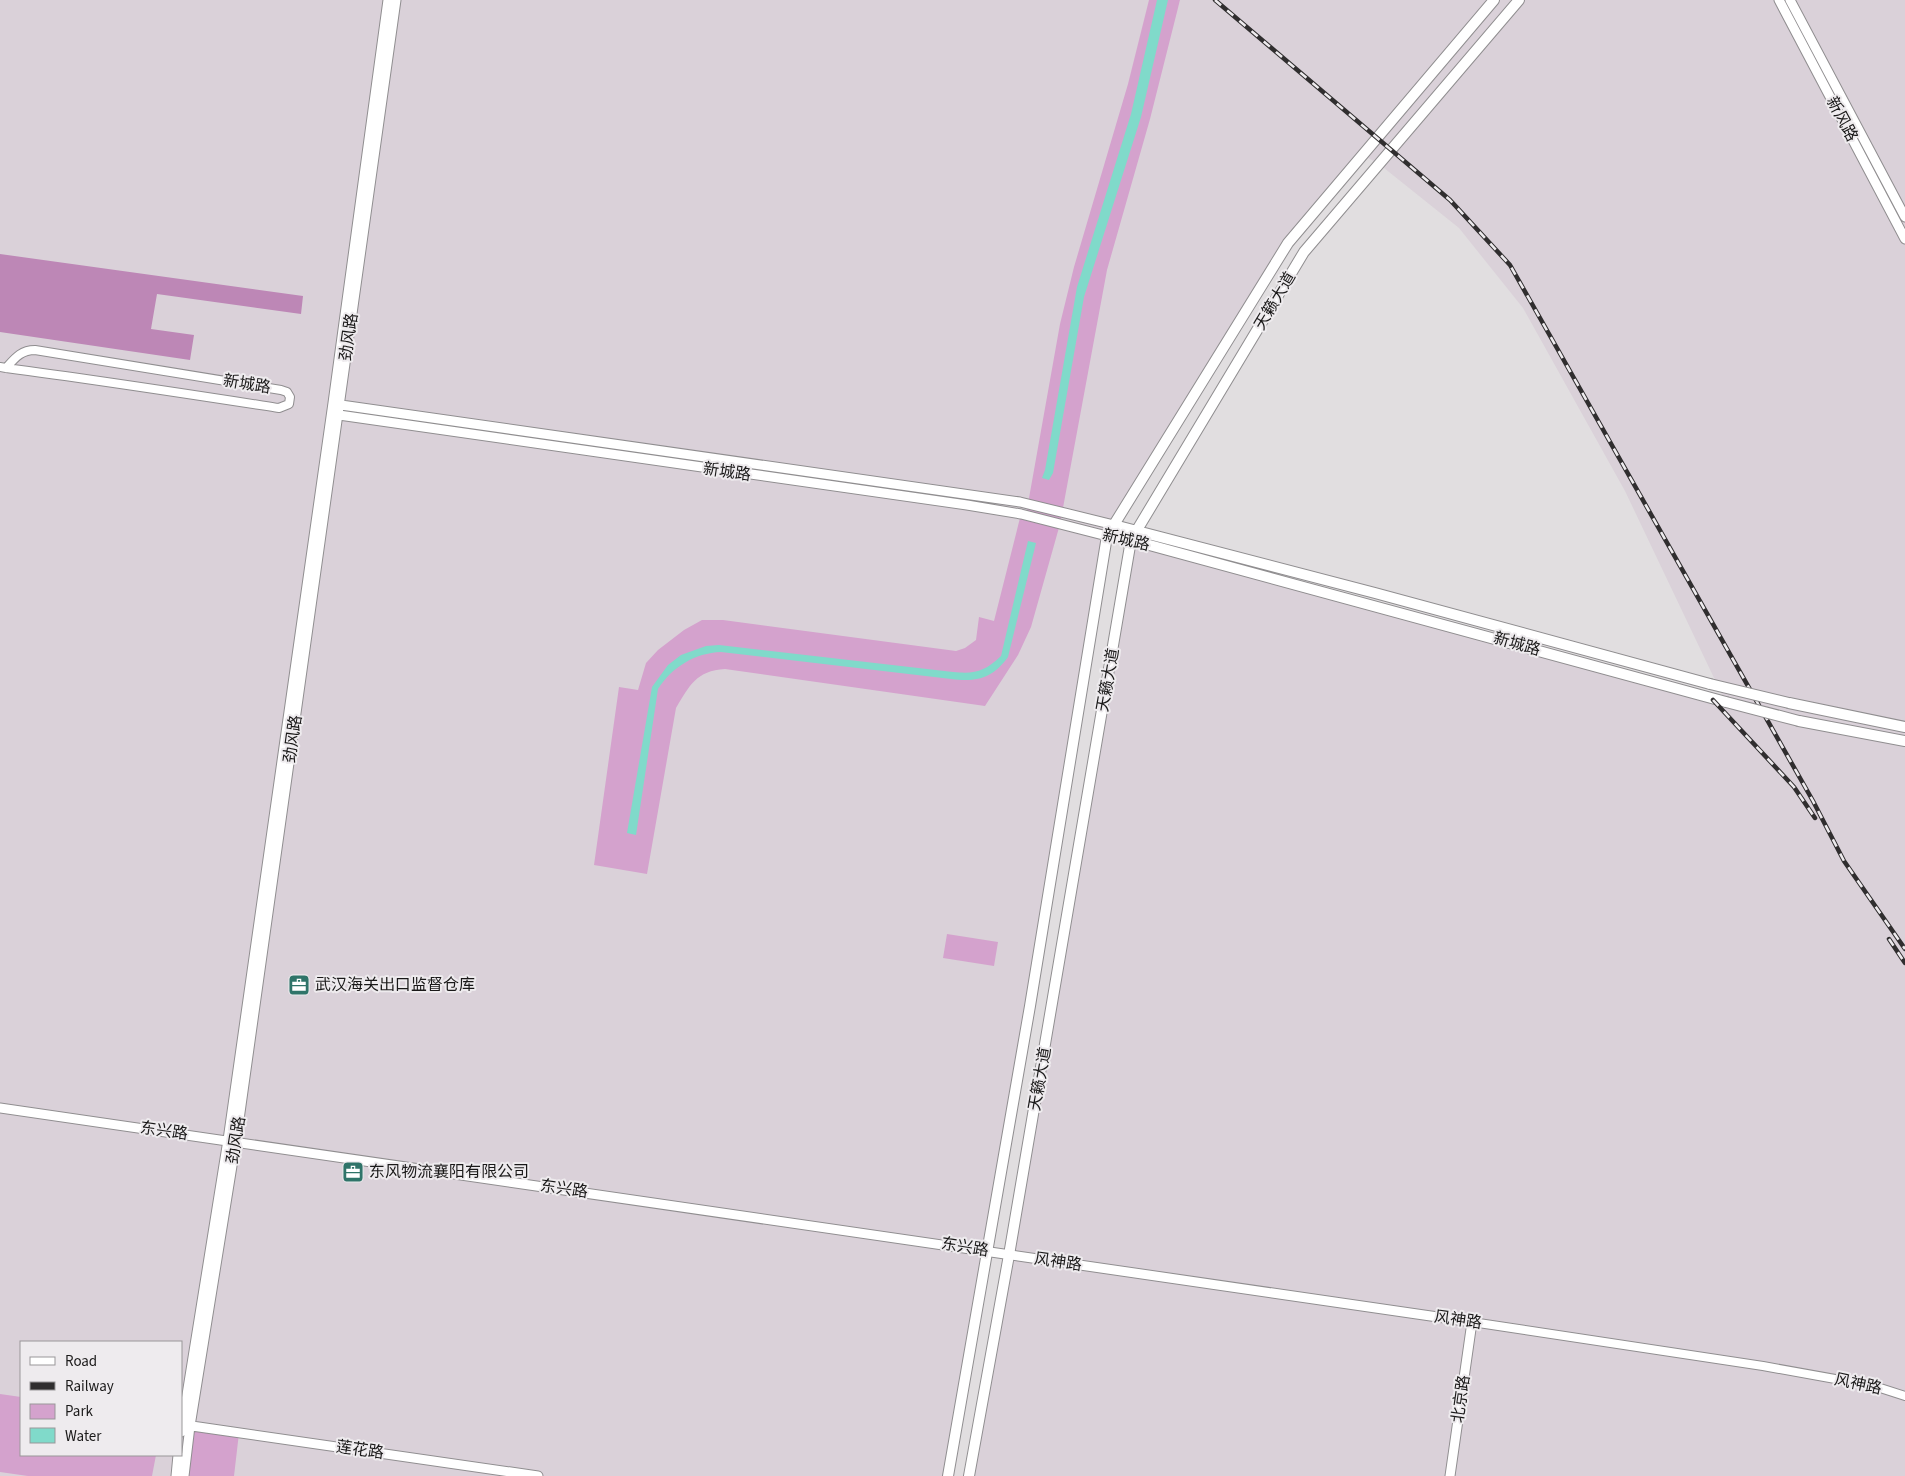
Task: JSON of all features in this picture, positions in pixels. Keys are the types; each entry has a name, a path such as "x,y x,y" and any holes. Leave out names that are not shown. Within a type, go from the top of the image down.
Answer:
{"main road":[{"name":"天籁大道","path":"948,1476 1028,1016 1108,536 1288,242 1494,0"},
{"name":"天籁大道","path":"969,1476 1010,1255 1131,540 1304,252 1519,0"},
{"name":"新城路","path":"1114,525 1710,684 1789,703 1905,727"},
{"name":"新城路","path":"1108,536 1131,540 1799,721 1905,741"}],"street":[{"name":"劲风路","path":"184,1476 184,1427 232,1140 335,415 388,0"},
{"name":"劲风路","path":"336,404 396,0"},
{"name":"新风路","path":"1779,0 1905,239"},
{"name":"新风路","path":"1790,0 1905,217"},
{"name":"新城路","path":"35,350 281,390 288,392 290,397 289,404 279,408 142,386 3,368 19,353 35,350"},
{"name":"新城路","path":"336,404 1020,502 1114,525"},
{"name":"新城路","path":"335,415 1021,514 1108,536"},
{"name":"东兴路","path":"0,1108 232,1140 987,1250 1010,1255"},
{"name":"风神路","path":"1010,1255 1763,1366 1874,1386 1905,1396"},
{"name":"北京路","path":"1450,1476 1472,1322"},
{"name":"莲花路","path":"184,1427 538,1476"},
{"path":"176,1476 178,1456"}],"shaded area":[{"path":"0,0 1168,0 1178,7 1180,0 1905,0 1905,1476 969,1476 1131,540 1725,701 1625,491 1523,308 1459,228 1379,164 1363,155 1288,243 1107,536 948,1476 0,1476"},
{"path":"0,254 303,296 301,314 157,294 151,329 194,335 190,360 0,332"}],"green space":[{"path":"1149,0 1180,0 1150,119 1107,270 1060,524 1031,627 1018,655 985,706 725,669 715,670 700,676 690,686 676,708 647,874 594,865 619,687 638,690 646,663 658,650 684,630 702,620 723,620 956,651 965,648 976,640 979,617 994,621 1021,514 1026,515 1060,324 1074,267 1128,84"},
{"path":"947,934 998,942 994,966 943,958"},
{"path":"0,1394 20,1397 20,1456 156,1456 152,1476 28,1476 0,1472"},
{"path":"190,1426 239,1433 234,1476 184,1476"}],"water":[{"path":"1157,0 1168,0 1141,117 1084,297 1053,473 1049,480 1042,478 1045,470 1077,287 1131,114"},
{"path":"1028,541 1036,543 1008,657 996,670 983,677 969,680 951,679 721,652 693,658 677,668 658,689 636,835 627,833 652,687 668,665 681,655 706,646 719,645 953,672 967,673 979,671 989,666 1001,656"}],"railway":[{"path":"1215,0 1450,200 1510,265 1813,801 1844,861 1905,949"},
{"path":"1713,700 1794,787 1815,818"},
{"path":"1889,939 1905,963"}],"place":[{"name":"武汉海关出口监督仓库","path":"299,985"},
{"name":"东风物流襄阳有限公司","path":"353,1172"}]}
